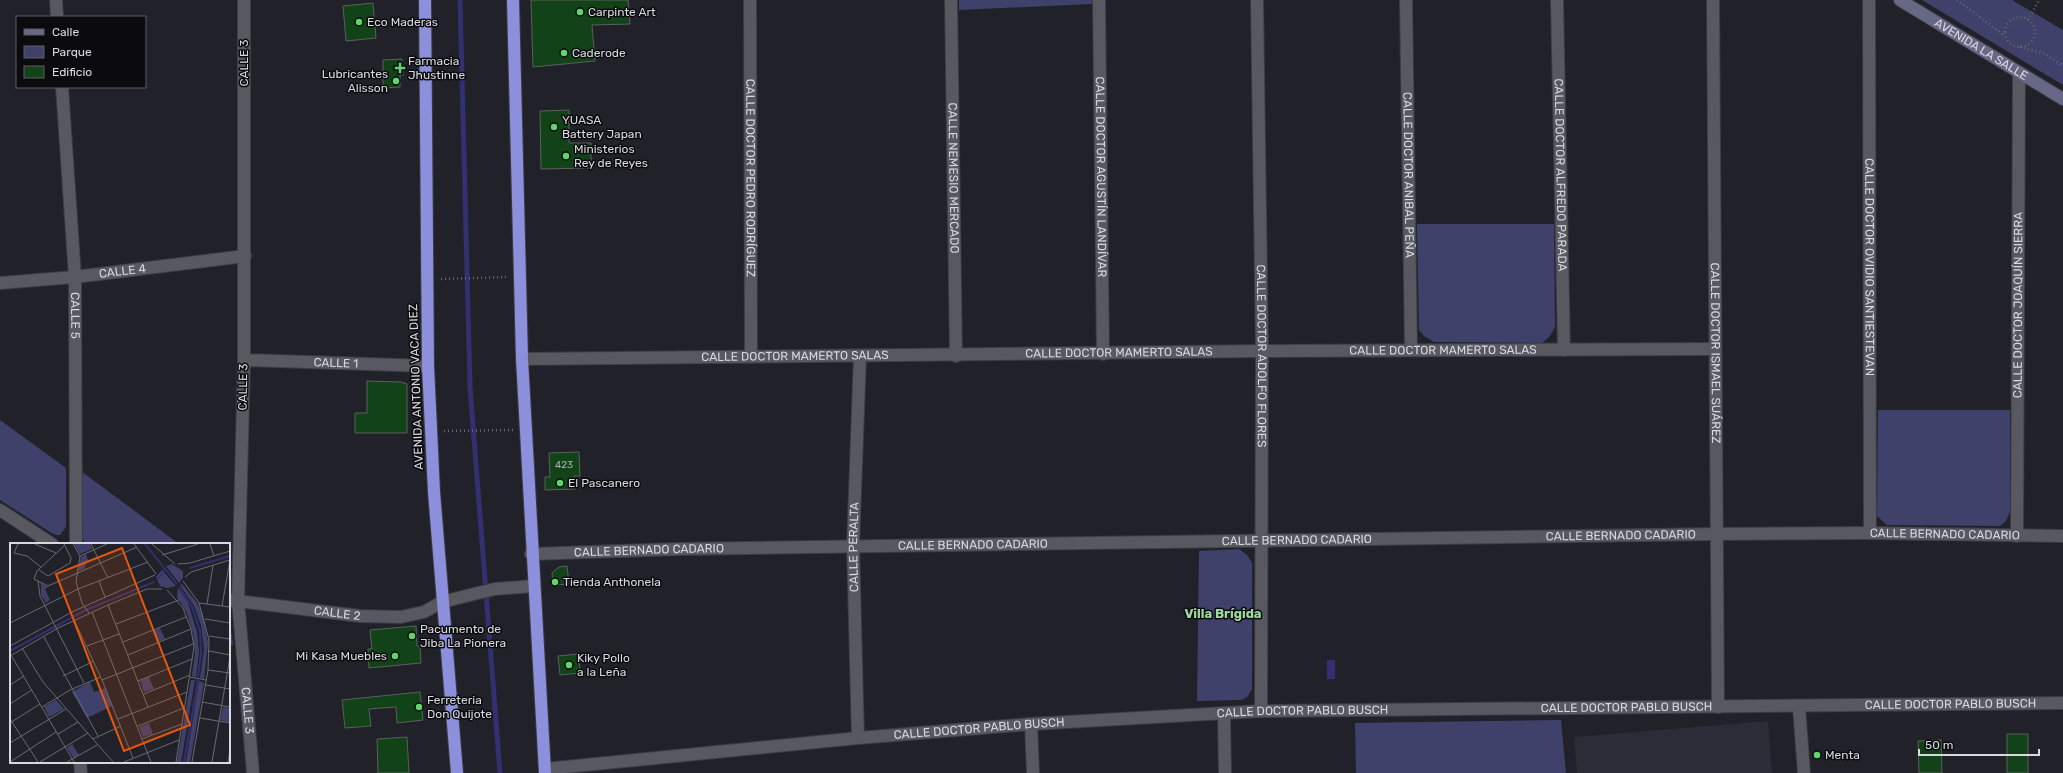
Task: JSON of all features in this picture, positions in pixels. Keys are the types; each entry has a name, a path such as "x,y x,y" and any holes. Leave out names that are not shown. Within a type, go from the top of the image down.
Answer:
{"highway":[{"name":"AVENIDA ANTONIO VACA DIEZ","path":"425,0 428,366 442,602 456,773"},
{"path":"513,0 522,359 531,554 545,771"}],"main road":[{"name":"AVENIDA LA SALLE","path":"1900,0 2063,99"}],"street":[{"path":"56,0 57,16"},
{"name":"CALLE 3","path":"244,0 244,360 234,600 253,773"},
{"name":"CALLE DOCTOR PEDRO RODRÍGUEZ","path":"750,0 751,356"},
{"name":"CALLE NEMESIO MERCADO","path":"951,0 956,356"},
{"name":"CALLE DOCTOR AGUSTÍN LANDÍVAR","path":"1098,0 1103,354"},
{"name":"CALLE DOCTOR ADOLFO FLORES","path":"1258,0 1262,351 1261,711"},
{"name":"CALLE DOCTOR ANIBAL PEÑA","path":"1406,0 1411,350"},
{"name":"CALLE DOCTOR ALFREDO PARADA","path":"1557,0 1564,350"},
{"name":"CALLE DOCTOR ISMAEL SUÁREZ","path":"1713,0 1718,707"},
{"name":"CALLE DOCTOR OVIDIO SANTIESTEVAN","path":"1869,0 1870,533"},
{"name":"CALLE DOCTOR JOAQUÍN SIERRA","path":"2017,536 2019,73"},
{"name":"CALLE 5","path":"62,88 75,277 76,543"},
{"name":"CALLE 4","path":"0,283 75,277 245,256"},
{"name":"CALLE DOCTOR MAMERTO SALAS","path":"522,359 751,356 956,356 1262,351 1716,349"},
{"name":"CALLE PERALTA","path":"858,738 853,546 860,356"},
{"name":"CALLE 1","path":"244,360 428,366"},
{"path":"0,510 50,543"},
{"name":"CALLE BERNADO CADARIO","path":"531,554 677,549 853,546 1717,534 1870,533 2063,536"},
{"name":"CALLE 2","path":"234,600 360,616 401,617 424,612 442,602 495,589 534,586"},
{"name":"CALLE DOCTOR PABLO BUSCH","path":"545,771 858,738 1031,724 1261,711 1799,707 2063,703"},
{"path":"1799,707 1804,773"},
{"path":"1224,714 1225,773"},
{"path":"1031,724 1033,773"},
{"path":"80,763 81,773"}],"path":[{"path":"1957,0 2005,36 2008,41 2018,47 2043,53 2063,66"},
{"path":"2028,20 2039,0"},
{"path":"2005,36 2006,25 2010,20 2021,17 2028,20 2034,27 2033,39 2024,46 2018,47"},
{"path":"455,279 520,276"},
{"path":"431,432 526,430"}],"shaded area":[{"path":"1327,660 1335,660 1335,679 1327,679"},
{"path":"1768,721 1772,773 1577,773 1574,737"}],"green space":[{"path":"959,0 1092,0 1092,4 959,10"},
{"path":"1922,0 2012,0 2063,30 2063,85"},
{"path":"1417,224 1554,224 1555,327 1550,336 1542,343 1434,342 1424,336 1419,330"},
{"path":"1878,410 2010,410 2010,512 2006,521 2000,526 1887,525 1877,516"},
{"path":"0,420 66,468 66,527 60,535 50,532 0,500"},
{"path":"81,471 178,543 85,543 81,533"},
{"path":"1239,549 1247,555 1252,563 1252,689 1248,696 1242,700 1197,701 1199,551"},
{"path":"230,621 233,645 230,645"},
{"path":"1561,720 1566,773 1356,773 1355,723"}],"building":[{"path":"531,0 628,0 630,24 592,25 595,61 533,67"},
{"name":"Eco Maderas","path":"373,3 376,38 346,41 343,6"},
{"path":"402,59 403,75 400,75 400,87 383,88 383,60"},
{"path":"569,110 569,143 591,143 591,168 541,169 540,111"},
{"path":"367,381 401,382 407,384 407,433 355,433 355,413 367,413"},
{"path":"579,452 580,476 574,476 575,489 545,490 545,477 550,477 549,453"},
{"path":"567,566 569,584 553,585 552,573 559,567"},
{"path":"416,626 417,646 420,646 421,663 369,668 368,649 372,649 370,630"},
{"name":"Kiky Pollo a la Leña","path":"579,654 580,673 560,675 558,656"},
{"path":"420,692 423,720 397,723 396,707 369,709 371,726 345,728 342,700"},
{"path":"2007,734 2028,734 2028,773 2007,773"},
{"path":"407,737 409,773 378,773 377,739"},
{"path":"1941,740 1942,773 1919,773 1918,741"}],"waterway":[{"path":"460,0 470,387 500,773"}],"place":[{"name":"Carpinte Art","path":"580,12"},
{"name":"Eco Maderas","path":"359,22"},
{"name":"Caderode","path":"564,53"},
{"name":"Farmacia Jhustinne","path":"400,68"},
{"name":"Lubricantes Alisson","path":"396,81"},
{"name":"YUASA Battery Japan","path":"554,127"},
{"name":"Ministerios Rey de Reyes","path":"566,156"},
{"name":"El Pascanero","path":"560,483"},
{"name":"Tienda Anthonela","path":"555,582"},
{"name":"Pacumento de Jiba La Pionera","path":"412,636"},
{"name":"Mi Kasa Muebles","path":"395,656"},
{"name":"Kiky Pollo a la Leña","path":"569,665"},
{"name":"Ferreteria Don Quijote","path":"419,707"},
{"name":"Menta","path":"1817,755"}],"district":[{"name":"Villa Brígida","path":"1223,613"}]}
